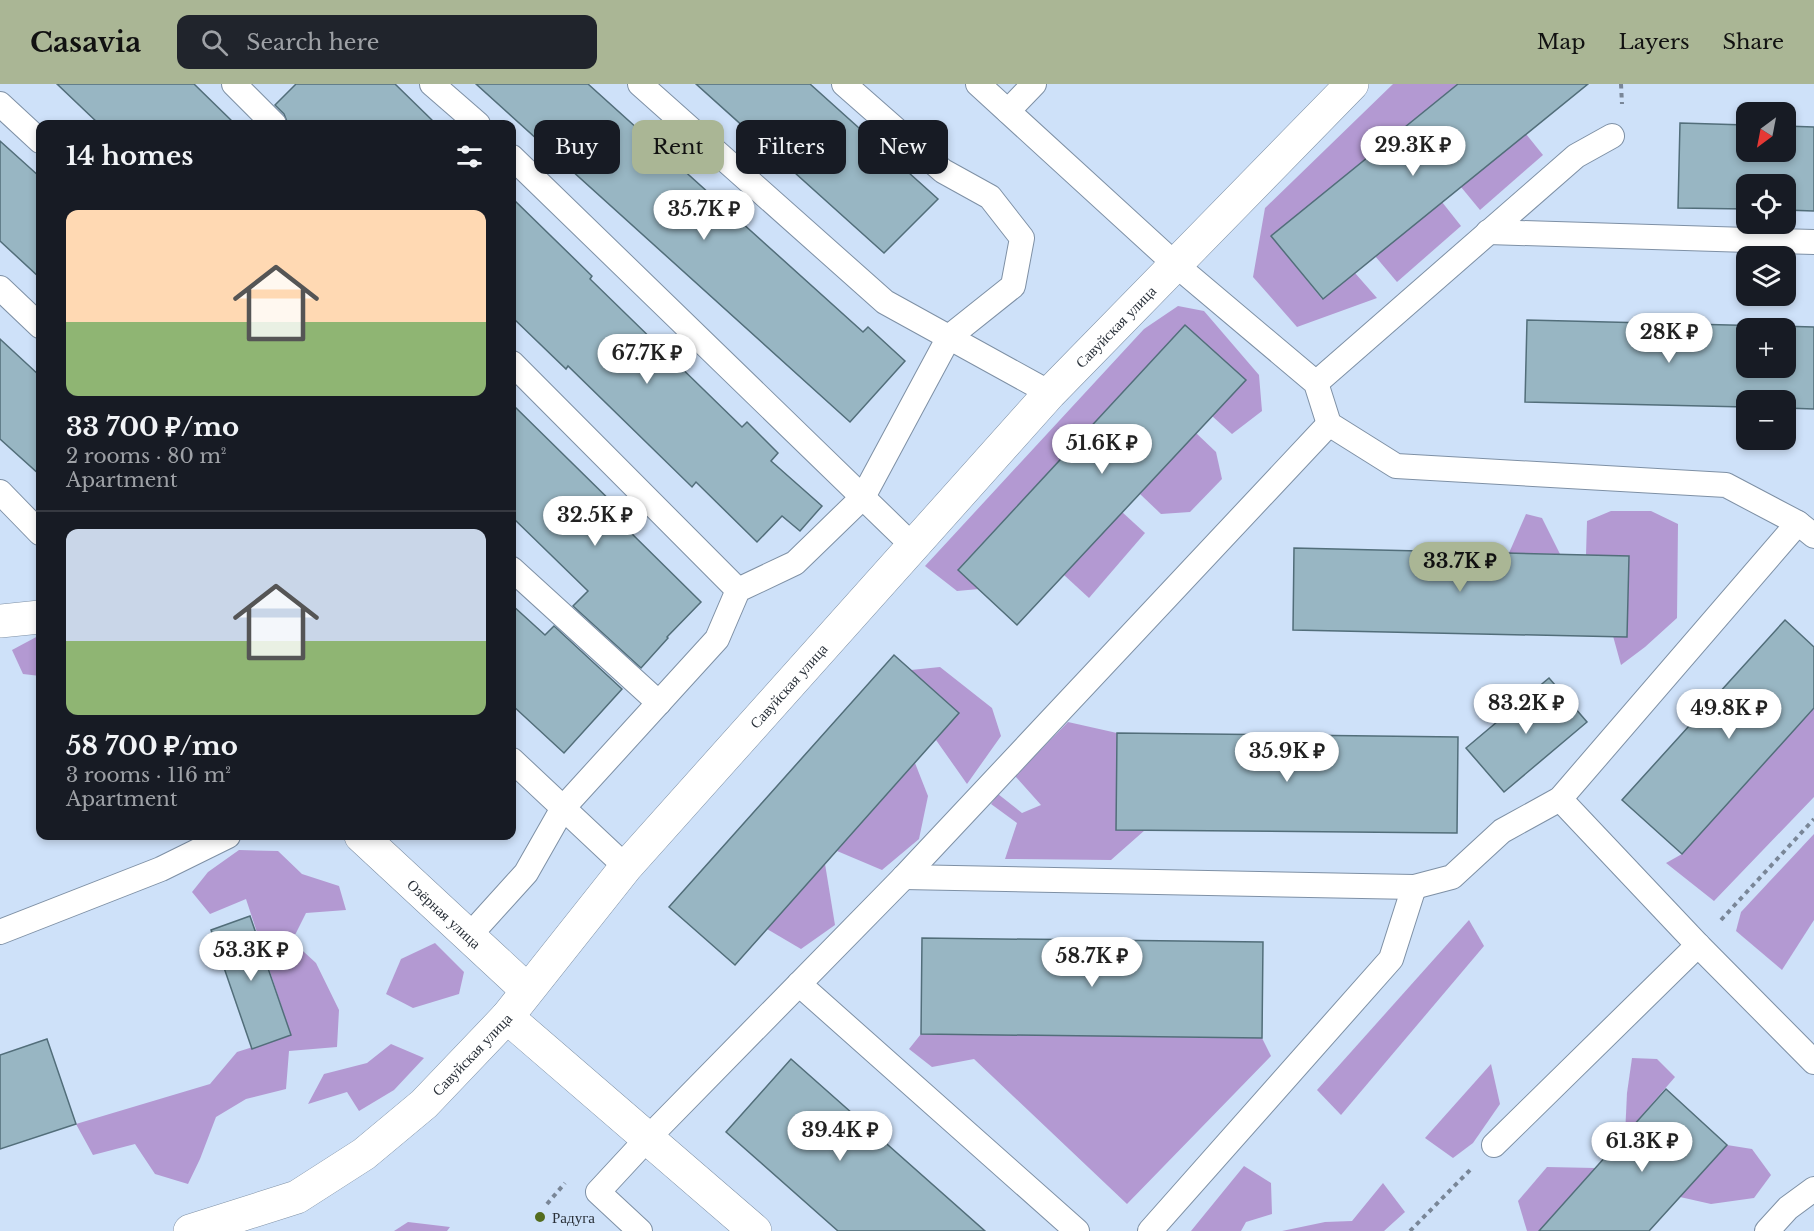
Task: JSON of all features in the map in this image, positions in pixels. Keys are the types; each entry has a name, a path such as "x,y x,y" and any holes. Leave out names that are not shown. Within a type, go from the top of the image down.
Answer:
{"street":[{"name":"Савуйская улица","path":"190,1231 297,1197 364,1154 424,1104 507,1017 627,867 1050,393 1352,84"},
{"path":"0,621 36,616"},
{"name":"Озёрная улица","path":"365,840 527,990"},
{"path":"507,1017 755,1231"}],"lane":[{"path":"234,84 270,120"},
{"path":"432,84 473,120"},
{"path":"640,84 885,302 1050,393"},
{"path":"470,936 526,873 563,808 717,639 738,590 795,564 863,497 949,337 1013,286 1022,238 990,197 943,171 844,84"},
{"path":"904,878 1414,887 1452,877 1502,831 1560,799 1806,530 1726,485 1396,466 1329,424 1316,383 1176,265 978,84"},
{"path":"1008,111 1034,84"},
{"path":"0,104 36,137"},
{"path":"1316,383 1576,156 1612,136"},
{"path":"516,161 913,546"},
{"path":"1488,232 1814,242"},
{"path":"0,288 36,322"},
{"path":"516,367 738,590"},
{"path":"640,1231 598,1192 648,1138 904,878 1329,424"},
{"path":"0,492 36,529"},
{"path":"516,573 659,704"},
{"path":"516,764 627,867"},
{"path":"1560,799 1698,945 1814,1062"},
{"path":"0,932 161,869 220,840"},
{"path":"1150,1231 1391,959 1414,887"},
{"path":"1494,1145 1698,945"},
{"path":"799,984 1077,1231"},
{"path":"1767,1231 1788,1208 1814,1189"}],"path":[{"path":"1698,945 1814,819"},
{"path":"1410,1231 1494,1145"}],"shaded area":[{"path":"1393,84 1458,84 1271,236 1322,299 1355,273 1377,298 1297,327 1253,277 1265,208"},
{"path":"1526,134 1543,155 1480,210 1461,187"},
{"path":"1442,202 1461,226 1397,282 1375,256"},
{"path":"1178,306 1204,311 1259,375 1262,411 1232,434 1212,416 1246,380 1185,325 958,569 979,589 957,591 925,566 1144,329"},
{"path":"1196,433 1216,452 1222,479 1190,512 1161,514 1140,494"},
{"path":"1611,511 1651,511 1678,524 1677,618 1621,665 1613,636 1627,637 1629,556 1586,555 1587,521"},
{"path":"1122,512 1145,533 1089,598 1064,575"},
{"path":"1526,514 1542,518 1560,554 1509,553"},
{"path":"36,637 36,676 23,674 12,650"},
{"path":"940,667 992,708 1001,736 967,784 936,740 959,713 911,670"},
{"path":"1814,708 1814,797 1714,901 1666,863 1682,854"},
{"path":"1068,722 1117,733 1145,830 1111,860 1005,859 1017,823 991,804 998,794 1022,813 1041,805 1015,776"},
{"path":"915,763 928,796 919,839 882,870 837,851"},
{"path":"1814,834 1814,920 1782,970 1736,931 1741,912"},
{"path":"239,850 278,851 302,874 339,886 346,910 306,913 292,941 316,963 339,1010 337,1047 289,1051 286,1089 246,1099 216,1117 188,1184 155,1174 135,1144 93,1155 76,1124 210,1084 237,1052 291,1035 246,899 210,914 192,892 208,872"},
{"path":"825,864 835,925 801,949 767,929"},
{"path":"1469,920 1484,946 1341,1115 1317,1090"},
{"path":"435,943 464,972 459,994 413,1008 386,994 401,959"},
{"path":"921,1034 1262,1038 1271,1056 1127,1204 974,1059 932,1067 909,1049"},
{"path":"391,1044 424,1058 394,1090 359,1111 347,1092 308,1104 324,1074 367,1063"},
{"path":"1632,1058 1657,1059 1675,1077 1625,1135 1627,1093"},
{"path":"1491,1064 1500,1104 1473,1143 1453,1158 1425,1138"},
{"path":"1727,1145 1752,1149 1771,1175 1754,1198 1711,1204 1680,1197"},
{"path":"1244,1166 1271,1183 1272,1214 1246,1222 1241,1231 1191,1231"},
{"path":"1547,1167 1595,1168 1539,1231 1527,1231 1518,1201"},
{"path":"1383,1183 1405,1212 1384,1231 1282,1231 1325,1222 1352,1221"},
{"path":"408,1222 450,1227 447,1231 394,1231"}],"building":[{"path":"57,84 194,84 231,120 95,120"},
{"path":"296,84 395,84 432,120 286,120 275,105"},
{"path":"476,84 588,84 632,124 632,174 688,174 863,332 868,327 905,361 850,422 576,174 620,174 620,120 534,120 534,136"},
{"path":"696,84 810,84 858,127 858,174 910,174 938,199 884,253 796,174 846,174 846,120 736,120"},
{"path":"1458,84 1588,84 1323,299 1271,236"},
{"path":"1680,123 1736,125 1736,162 1796,162 1796,126 1814,127 1814,211 1796,210 1796,174 1736,174 1736,209 1678,208"},
{"path":"0,141 36,173 36,274 0,241"},
{"path":"516,202 592,276 590,279 742,427 747,422 778,453 771,461 822,506 800,531 782,516 757,542 696,482 692,487 568,366 566,369 516,321"},
{"path":"1527,320 1736,325 1736,378 1796,378 1796,327 1814,327 1814,409 1796,408 1796,390 1736,390 1736,407 1525,402"},
{"path":"1185,325 1246,380 1017,625 958,570"},
{"path":"0,339 36,372 36,471 0,439"},
{"path":"516,408 629,519 623,525 701,602 641,668 573,606 588,591 516,521"},
{"path":"1294,548 1629,556 1627,637 1293,630"},
{"path":"516,609 545,635 554,626 622,689 564,753 516,709"},
{"path":"1785,620 1814,647 1814,708 1682,854 1622,800"},
{"path":"894,655 959,713 735,965 669,907"},
{"path":"1549,678 1587,722 1504,792 1466,748"},
{"path":"1117,733 1458,737 1457,833 1116,830"},
{"path":"250,916 291,1035 252,1049 211,930"},
{"path":"922,938 1263,942 1262,1038 921,1034"},
{"path":"47,1039 76,1124 0,1149 0,1055"},
{"path":"791,1059 985,1231 838,1231 726,1132"},
{"path":"1666,1089 1727,1145 1649,1231 1539,1231"}],"place":[{"name":"Радуга","path":"540,1217"}]}
